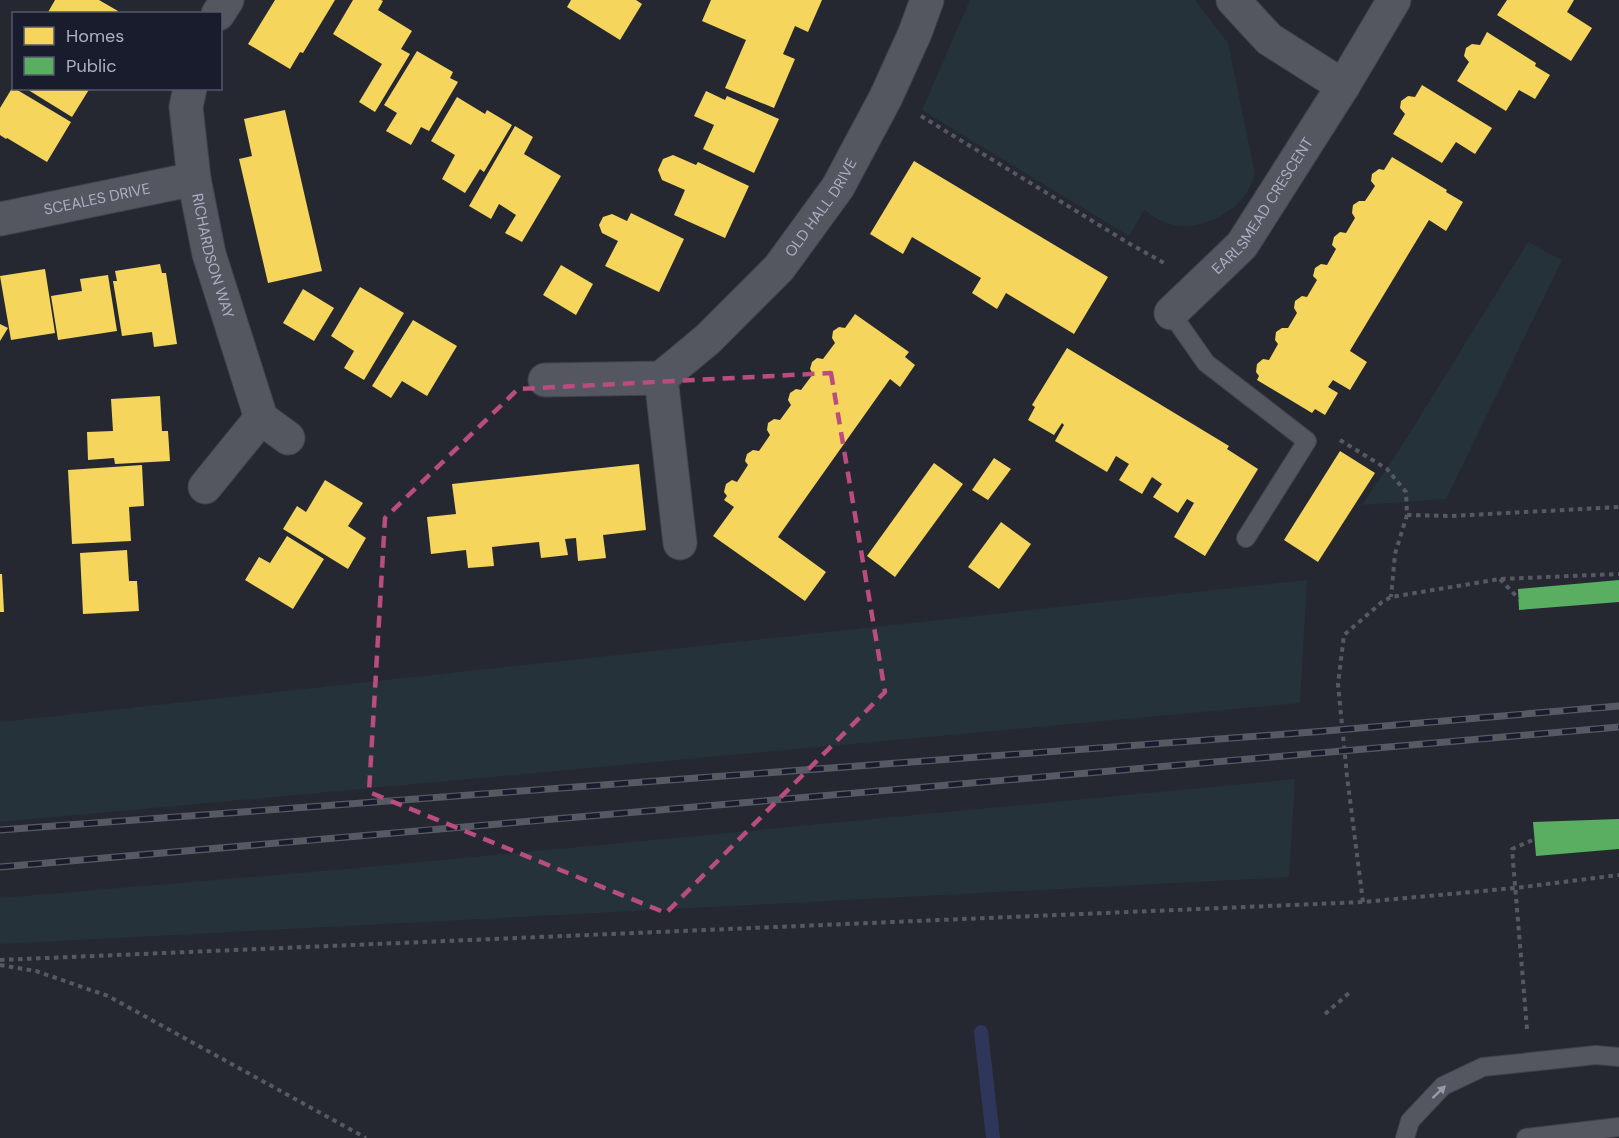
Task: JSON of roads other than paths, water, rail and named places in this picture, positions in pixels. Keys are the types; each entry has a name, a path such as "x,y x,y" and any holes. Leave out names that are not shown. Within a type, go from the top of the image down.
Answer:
{"street":[{"name":"OLD HALL DRIVE","path":"661,378 708,339 779,268 838,187 886,97 927,0"},
{"path":"1233,0 1269,39 1343,86"},
{"name":"EARLSMEAD CRESCENT","path":"1171,314 1242,245 1343,86 1394,0"},
{"name":"RICHARDSON WAY","path":"190,90 186,107 194,179 209,254 261,418"},
{"name":"SCEALES DRIVE","path":"0,219 194,179"},
{"path":"545,380 661,378 680,543"},
{"path":"205,487 261,418 288,438"}],"lane":[{"path":"1171,314 1206,363 1307,441 1246,538"},
{"path":"1405,1138 1410,1121 1443,1086 1483,1067 1596,1054 1619,1057"},
{"path":"1526,1138 1619,1127"}],"waterway":[{"path":"981,1032 993,1138"}],"railway":[{"path":"0,830 1313,732 1619,706"},
{"path":"0,867 1619,727"}]}
